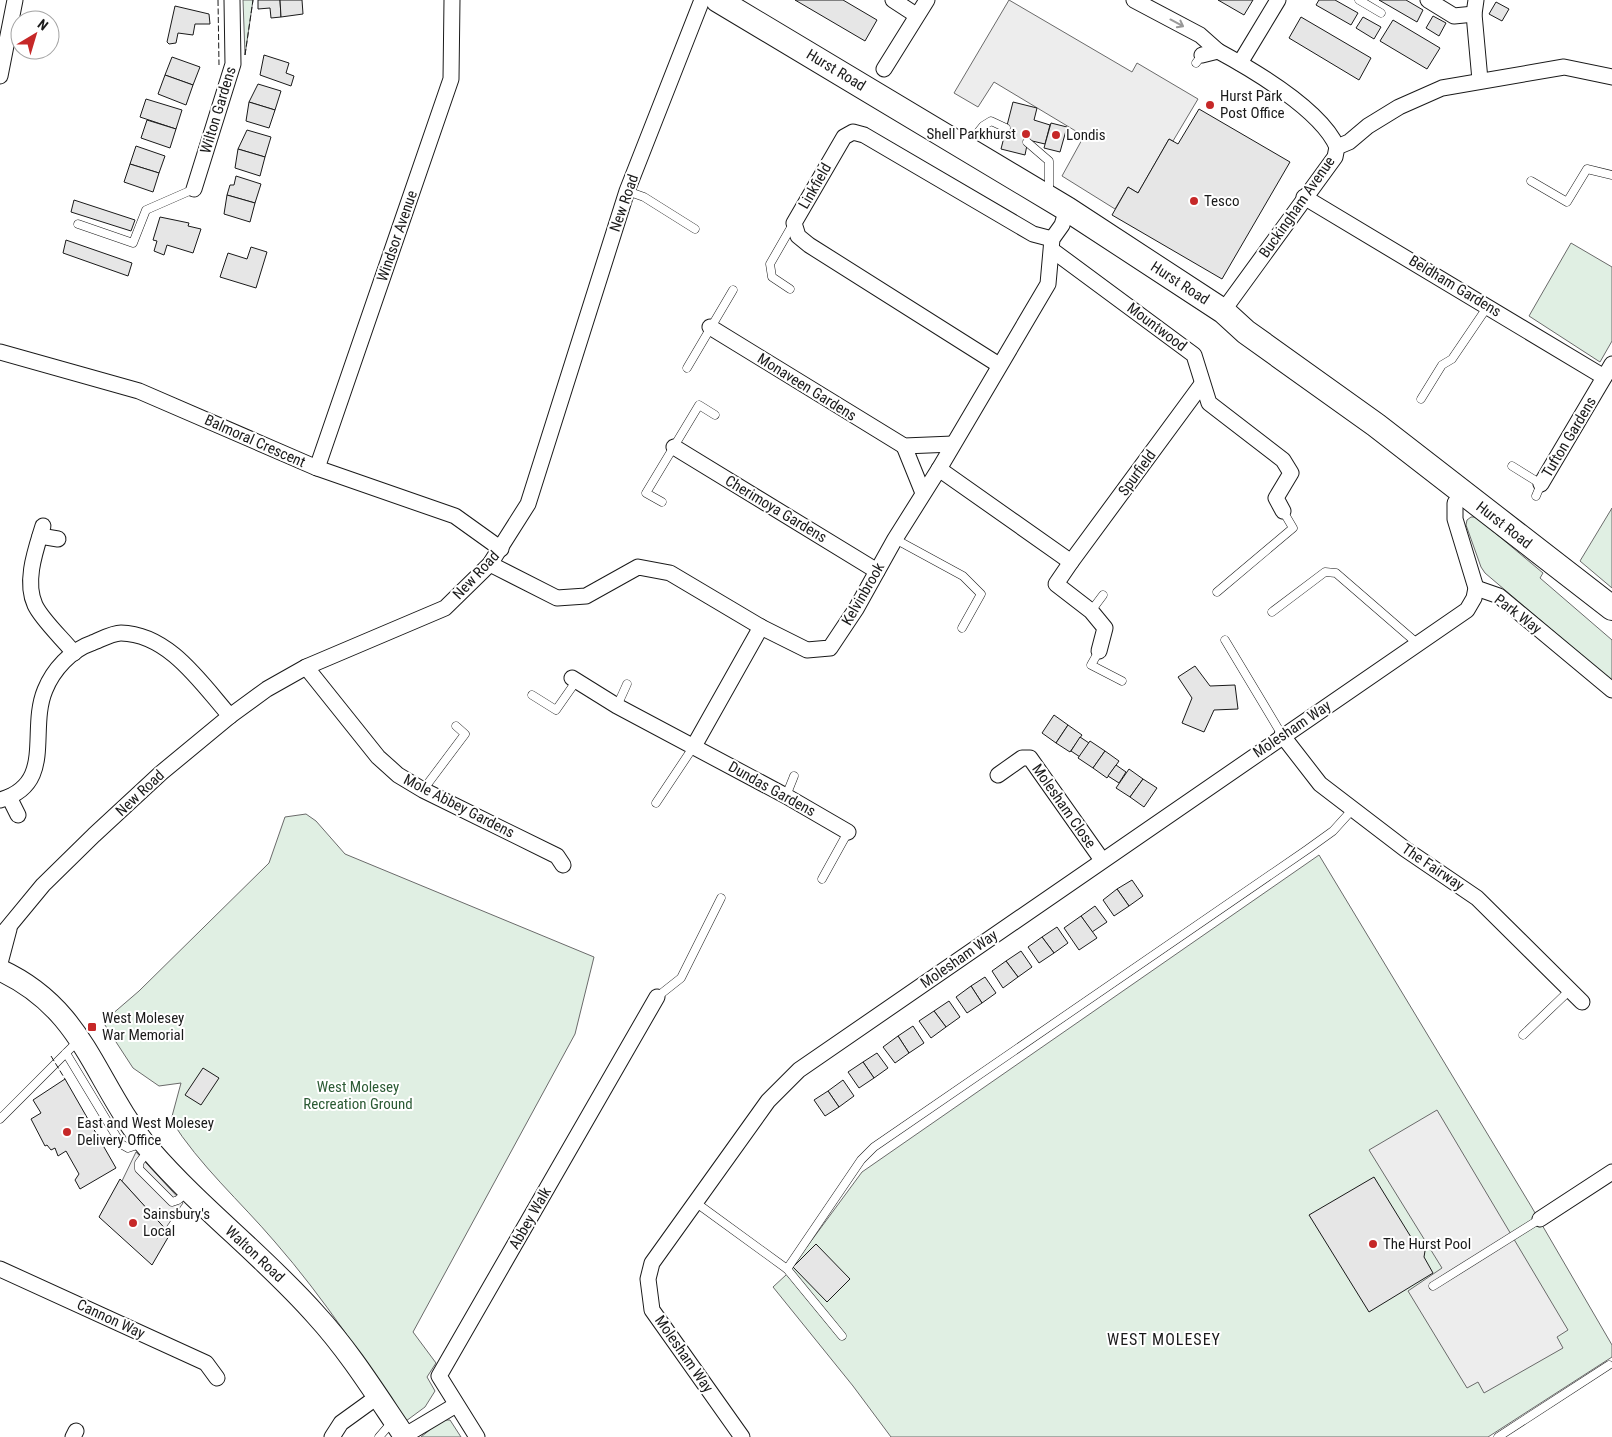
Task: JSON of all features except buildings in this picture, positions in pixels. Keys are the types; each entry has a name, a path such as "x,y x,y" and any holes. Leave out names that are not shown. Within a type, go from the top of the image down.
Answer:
{"main road":[{"name":"Hurst Road","path":"718,0 1058,203 1223,311 1246,332 1376,425 1612,608"},
{"name":"Walton Road","path":"0,970 21,981 45,998 66,1019 73,1046 147,1146 188,1191 317,1315 342,1346 401,1431"}],"street":[{"path":"0,76 15,0"},
{"name":"Wilton Gardens","path":"194,188 233,64 232,0"},
{"name":"Windsor Avenue","path":"317,468 451,79 452,0"},
{"name":"New Road","path":"0,962 5,932 43,885 160,773 230,716 267,689 306,667 444,608 490,564 501,549 528,504 627,191 702,0"},
{"path":"893,0 916,14"},
{"path":"884,69 916,14 927,0"},
{"path":"1134,0 1154,5 1200,35 1218,51 1290,96 1325,128 1337,147"},
{"path":"1240,63 1278,0"},
{"path":"1428,0 1454,16 1475,7 1480,80"},
{"path":"1199,59 1218,51"},
{"name":"Buckingham Avenue","path":"1223,311 1304,197 1335,157 1337,147 1349,142 1368,126 1399,108 1442,88 1480,80 1564,67 1612,77"},
{"name":"Linkfield","path":"999,365 809,245 798,236 794,223 844,137 853,132 864,135 1052,244"},
{"name":"Beldham Gardens","path":"1304,197 1488,306 1604,378"},
{"name":"Kelvinbrook","path":"490,564 557,598 586,596 638,567 670,573 761,627 806,650 830,648 856,609 895,539 939,469 1048,284 1052,244 1062,225 1058,203"},
{"name":"Mountwood","path":"1052,244 1194,355 1202,384 1210,402 1283,460 1291,473 1276,498 1283,511"},
{"name":"Monaveen Gardens","path":"710,327 904,446"},
{"name":"Balmoral Crescent","path":"0,352 139,390 317,468 455,516 501,549"},
{"name":"Tufton Gardens","path":"1538,490 1612,364"},
{"name":"Spurfield","path":"1099,651 1105,628 1091,612 1056,584 1202,384"},
{"path":"924,493 904,446 953,444"},
{"name":"Cherimoya Gardens","path":"674,447 877,571"},
{"path":"939,469 1071,562"},
{"name":"Park Way","path":"1463,492 1455,503 1455,519 1476,588 1499,596 1612,690"},
{"path":"58,539 42,531 32,564 31,585 35,605 74,653"},
{"name":"Molesham Way","path":"742,1437 652,1310 648,1296 648,1279 652,1263 768,1101 799,1070 1282,735 1467,610 1474,598 1476,588"},
{"path":"694,746 761,627"},
{"path":"18,815 5,799 24,788 33,774 38,758 37,728 45,690 60,664 84,646 120,633 153,640 185,665 230,716"},
{"name":"Mole Abbey Gardens","path":"306,667 378,757 398,775 423,790 557,856 563,865"},
{"name":"Dundas Gardens","path":"574,679 617,706 786,796 848,832"},
{"name":"The Fairway","path":"1282,735 1320,784 1405,849 1477,898 1582,1002"},
{"name":"Molesham Close","path":"998,775 1022,758 1030,758 1102,860"},
{"name":"Abbey Walk","path":"478,1437 439,1376 657,997"},
{"path":"1540,1218 1612,1172"},
{"name":"Cannon Way","path":"0,1269 206,1363 217,1378"},
{"path":"332,1437 341,1423 377,1397"},
{"path":"401,1431 456,1404"}],"lane":[{"path":"1359,0 1381,13"},
{"path":"966,147 983,126 991,121 1006,128"},
{"path":"1027,142 1049,160 1058,203"},
{"path":"1531,181 1567,202 1587,170 1612,175"},
{"path":"78,224 133,243 146,210 194,188"},
{"path":"627,191 644,197 695,229"},
{"path":"790,289 772,277 770,264 794,223"},
{"path":"687,368 733,290"},
{"path":"1422,399 1442,365 1452,359 1488,306"},
{"path":"662,502 646,493 699,405 715,415"},
{"path":"1512,466 1538,490"},
{"path":"1216,592 1293,528 1283,511"},
{"path":"895,539 963,576 981,594 962,628"},
{"path":"1272,612 1325,572 1336,574 1418,644"},
{"path":"1091,612 1103,595"},
{"path":"1225,640 1282,735"},
{"path":"1099,651 1090,665 1122,681"},
{"path":"532,695 556,710 574,679"},
{"path":"617,706 627,684"},
{"path":"423,790 465,734 456,726"},
{"path":"656,803 694,746"},
{"path":"786,796 794,776"},
{"path":"787,1269 861,1160 874,1147 1308,849 1333,831 1352,810"},
{"path":"822,879 848,832"},
{"path":"657,997 681,978 721,898"},
{"path":"1523,1035 1570,990"},
{"path":"0,1119 73,1046"},
{"path":"695,1202 787,1269 842,1336"},
{"path":"1433,1286 1540,1218"},
{"path":"1498,1437 1609,1365"},
{"path":"379,1437 401,1431"}],"green space":[{"path":"243,0 253,0 245,55"},
{"path":"1571,243 1612,267 1612,341 1600,362 1529,316"},
{"path":"1612,508 1612,588 1580,561"},
{"path":"1471,517 1476,517 1543,573 1540,578 1612,640 1612,681 1485,573 1481,567 1466,525 1467,520"},
{"name":"West Molesey Recreation Ground","path":"306,814 316,821 345,854 594,957 575,1034 413,1332 436,1363 427,1377 435,1391 425,1407 406,1421 343,1330 293,1263 207,1168 182,1137 171,1120 181,1083 159,1086 133,1068 103,1022 139,991 269,863 285,817"},
{"path":"1319,855 1531,1206 1612,1345 1612,1357 1488,1437 891,1437 853,1386 773,1287 786,1275 862,1172"},
{"path":"442,1420 450,1420 461,1437 421,1437"}],"shaded area":[{"path":"1009,0 1132,72 1137,63 1198,99 1173,141 1169,139 1138,193 1128,187 1115,209 1062,176 1084,136 994,82 978,107 954,93"},
{"path":"1437,1110 1568,1330 1557,1337 1563,1348 1484,1393 1478,1382 1467,1388 1408,1291 1442,1268 1369,1150"},
{"path":"136,1152 183,1203 165,1229 122,1181"}],"fence":[{"path":"218,0 219,65"},
{"path":"245,55 253,0"},
{"path":"51,1056 65,1079"}],"place":[{"name":"Hurst Park Post Office","path":"1210,105"},
{"name":"Shell Parkhurst","path":"1026,134"},
{"name":"Londis","path":"1056,135"},
{"name":"Tesco","path":"1194,201"},
{"name":"West Molesey War Memorial","path":"92,1027"},
{"name":"East and West Molesey Delivery Office","path":"67,1132"},
{"name":"Sainsbury's Local","path":"133,1223"},
{"name":"The Hurst Pool","path":"1373,1244"}],"district":[{"name":"WEST MOLESEY","path":"1164,1339"}]}
